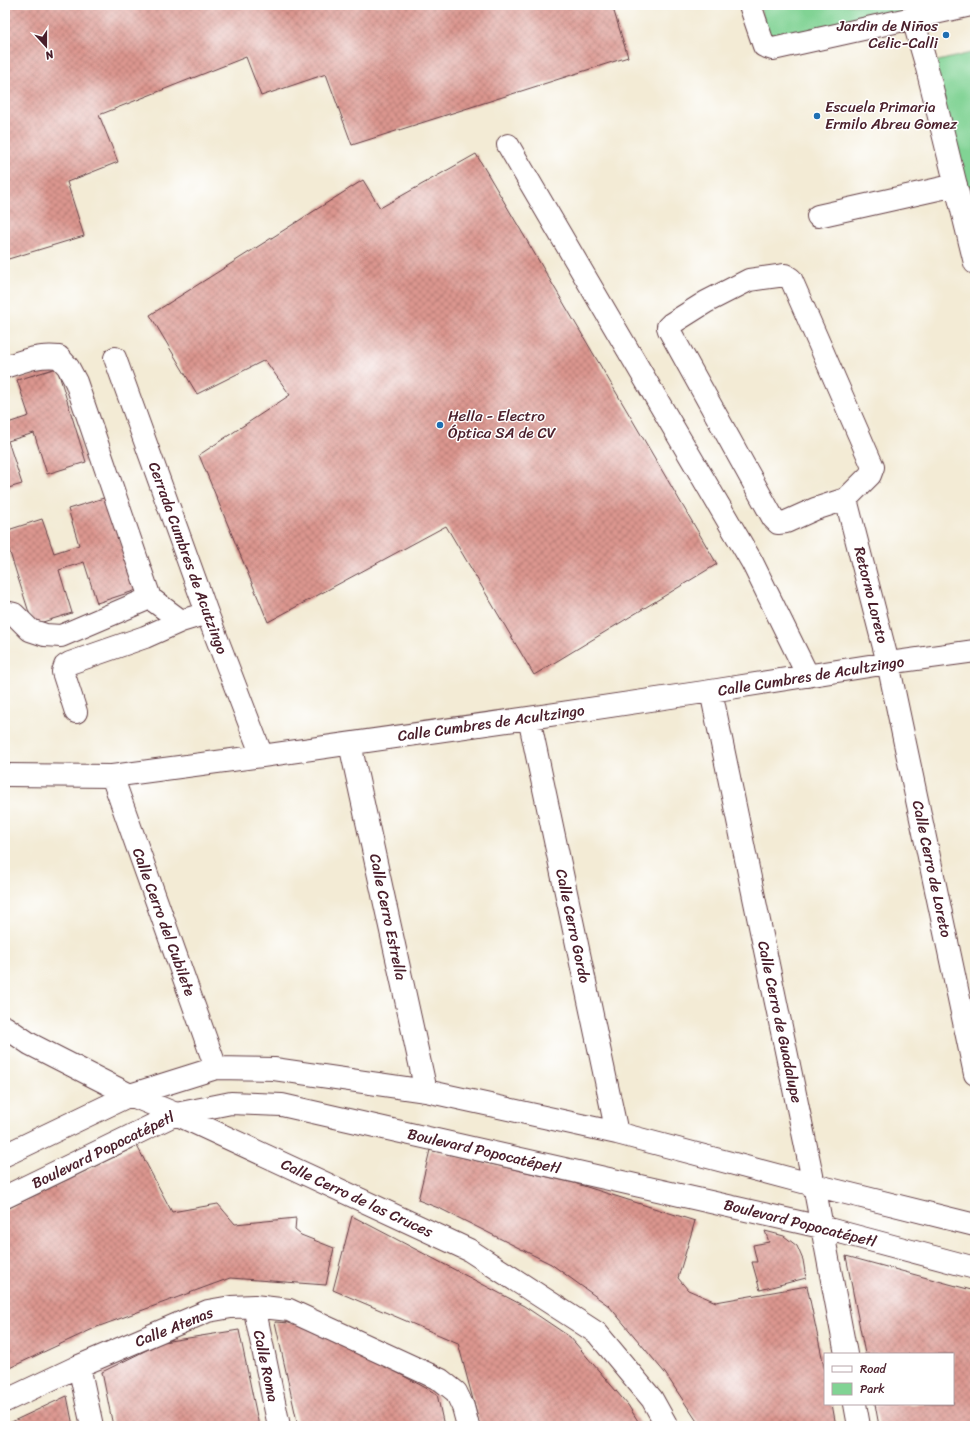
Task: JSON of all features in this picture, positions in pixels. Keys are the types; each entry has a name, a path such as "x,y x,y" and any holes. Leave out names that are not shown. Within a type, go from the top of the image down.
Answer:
{"street":[{"path":"750,5 764,46 773,48 913,19 971,5"},
{"path":"913,19 926,64 975,263"},
{"path":"508,145 752,562 808,676"},
{"path":"818,216 956,185"},
{"path":"785,275 791,279 873,467 870,475 846,499 815,509 778,524 773,518 668,327 706,302 749,280 785,275"},
{"path":"5,367 30,358 44,355 59,356 68,367 76,382 150,598 181,621"},
{"name":"Cerrada Cumbres de Acutzingo","path":"115,358 207,613 262,756"},
{"name":"Retorno Loreto","path":"846,499 888,663"},
{"path":"5,612 14,614 30,630 45,635 61,636 150,598"},
{"path":"76,712 63,672 65,666 146,637 181,621 207,613"},
{"name":"Calle Cumbres de Acultzingo","path":"5,775 112,776 350,744 975,651"},
{"name":"Calle Cerro de Loreto","path":"888,663 975,1074"},
{"name":"Calle Cerro de Guadalupe","path":"711,691 814,1185 846,1353"},
{"name":"Calle Cerro Gordo","path":"529,718 617,1133"},
{"name":"Calle Cerro Estrella","path":"350,744 426,1091"},
{"name":"Calle Cerro del Cubilete","path":"112,776 216,1068"},
{"name":"Calle Cerro de las Cruces","path":"5,1027 30,1044 130,1095 176,1114 469,1250 597,1333 652,1399 667,1426"},
{"path":"5,1155 130,1095 216,1068 274,1069 426,1091 617,1133 814,1185 975,1225"},
{"name":"Boulevard Popocatépetl","path":"5,1197 176,1114 231,1103 282,1105 821,1227 975,1268"},
{"name":"Calle Atenas","path":"5,1401 79,1366 208,1311 231,1307 254,1306 289,1310 441,1380 456,1392 464,1407 468,1426"},
{"name":"Calle Roma","path":"254,1306 279,1426"},
{"path":"79,1366 92,1426"},
{"path":"855,1405 859,1426"}],"green space":[{"path":"759,5 943,5 770,41"},
{"path":"975,52 975,263 926,64"}],"building":[{"path":"5,5 612,5 628,57 352,145 326,74 261,96 246,57 99,115 118,162 67,182 84,236 5,260"},
{"name":"Hella - Electro Óptica SA de CV","path":"476,154 717,564 534,675 446,526 268,622 199,455 290,395 265,360 197,394 150,315 363,180 380,208"},
{"path":"57,368 86,462 47,474 34,433 8,441 22,484 5,489 5,424 29,416 17,380"},
{"path":"107,497 137,590 97,603 84,562 59,570 72,613 33,625 5,537 5,531 42,519 54,553 79,545 68,509"},
{"path":"137,1146 172,1212 218,1204 235,1224 296,1218 295,1230 301,1235 334,1248 326,1285 230,1278 97,1327 5,1370 5,1210"},
{"path":"430,1150 574,1183 695,1221 678,1278 688,1290 716,1302 807,1286 824,1366 824,1405 832,1405 836,1426 700,1426 665,1373 609,1306 551,1264 441,1209 418,1200"},
{"path":"352,1216 524,1306 570,1337 628,1405 641,1426 480,1426 458,1343 333,1290"},
{"path":"765,1231 784,1236 797,1246 803,1260 806,1278 760,1290 752,1262 757,1262 753,1245 769,1242"},
{"path":"846,1256 975,1291 975,1426 879,1426 875,1405 954,1405 954,1353 865,1353"},
{"path":"275,1322 307,1324 437,1394 444,1426 298,1426"},
{"path":"239,1330 259,1426 113,1426 102,1372 163,1342"},
{"path":"67,1396 73,1426 5,1426 5,1425"}],"place":[{"name":"Jardin de Niños Celic-Calli","path":"946,35"},
{"name":"Escuela Primaria Ermilo Abreu Gomez","path":"817,116"},
{"name":"Hella - Electro Óptica SA de CV","path":"440,425"}]}
